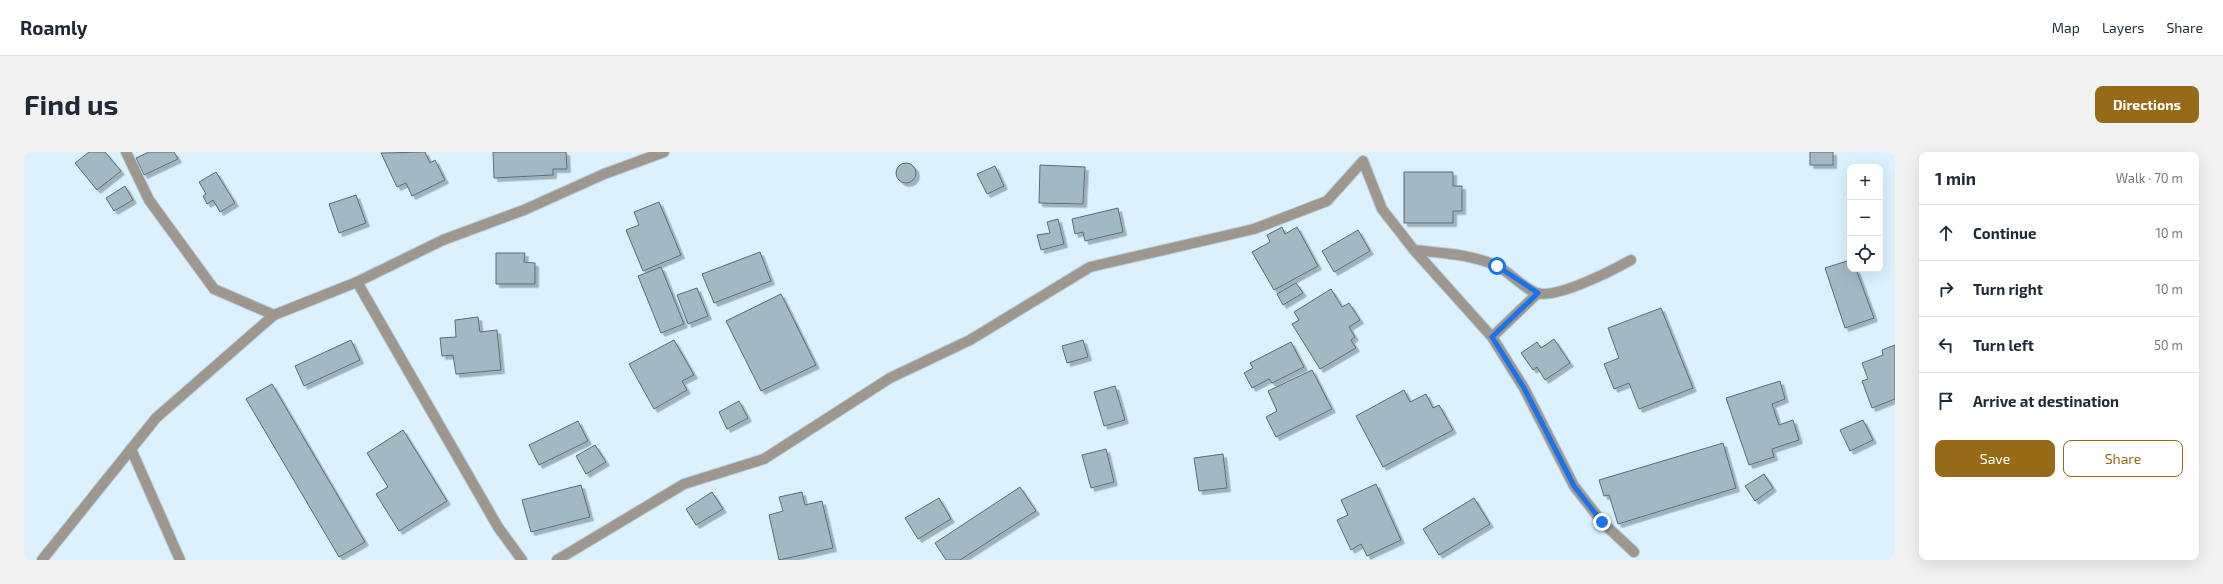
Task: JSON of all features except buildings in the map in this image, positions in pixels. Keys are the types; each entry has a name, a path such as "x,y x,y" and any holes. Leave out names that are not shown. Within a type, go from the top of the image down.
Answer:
{"street":[{"path":"126,152 149,200 214,289 274,315"},
{"path":"42,560 156,418 274,315 357,282 443,240 524,210 604,174 664,152"},
{"path":"1362,156 1382,209 1414,250 1492,337 1524,388 1574,486 1602,522 1634,552"},
{"path":"557,560 684,484 764,459 890,378 970,340 1090,267 1254,229 1327,201 1362,156"},
{"path":"1414,250 1460,255 1497,266 1538,293 1553,292 1594,280 1631,260"},
{"path":"357,282 498,526 522,560"},
{"path":"1492,337 1538,293"},
{"path":"131,449 180,560"}],"route":[{"path":"1497,266 1538,293 1492,337 1524,388 1574,486 1602,522"}]}
